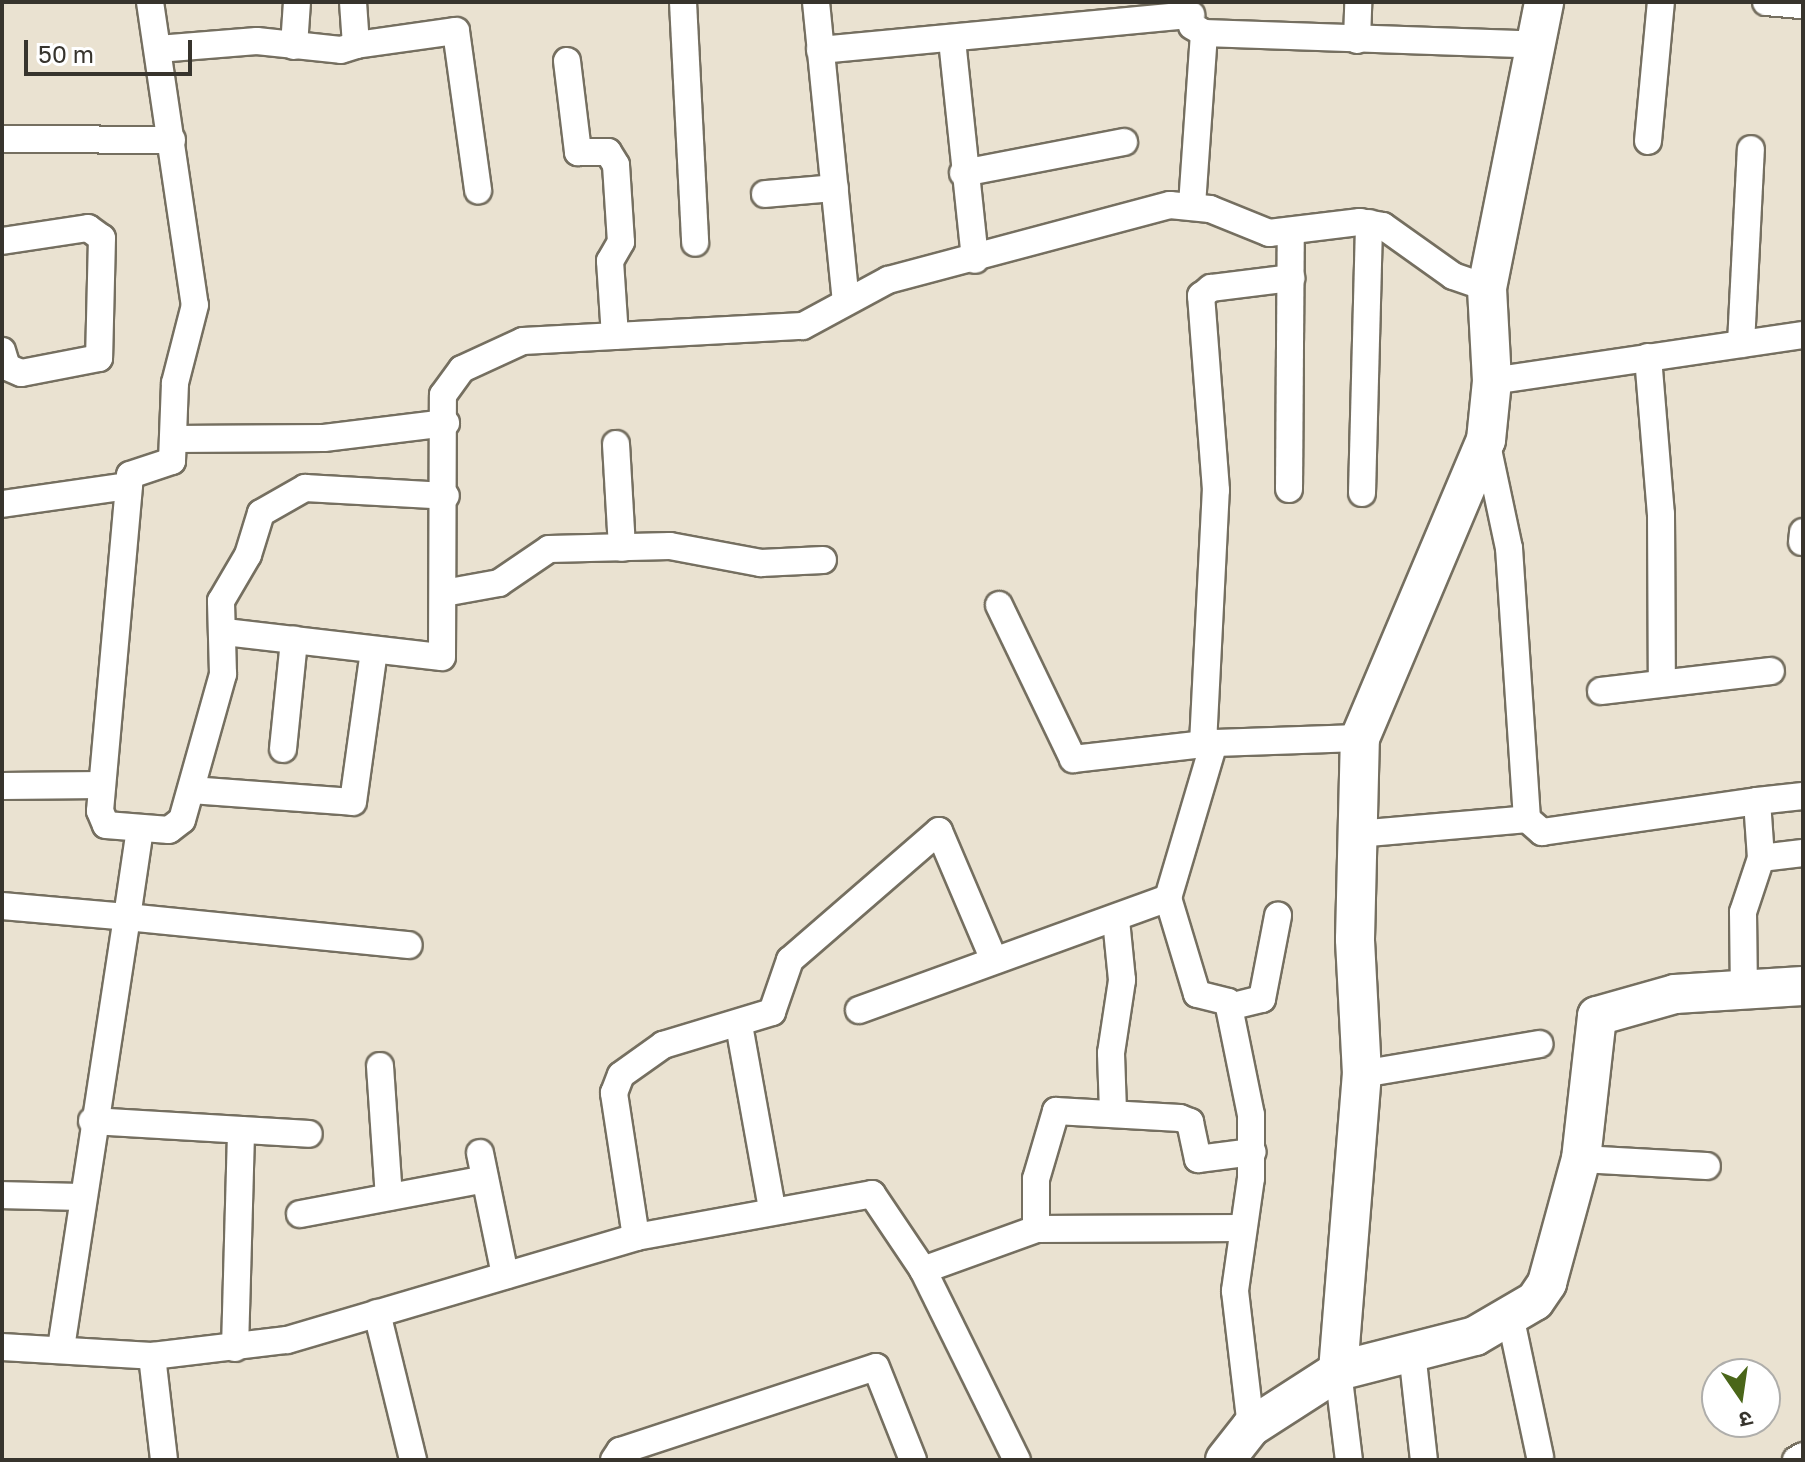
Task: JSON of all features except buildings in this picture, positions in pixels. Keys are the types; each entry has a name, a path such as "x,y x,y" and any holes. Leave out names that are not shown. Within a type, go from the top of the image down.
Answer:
{"street":[{"path":"150,2 195,305 175,383 173,439 167,466 133,471 129,486 102,785 106,825 140,829 177,827 191,790 223,674 225,632 221,601 272,503 305,488 446,496"},
{"path":"294,46 297,2"},
{"path":"353,2 356,45"},
{"path":"683,2 695,243"},
{"path":"816,2 846,300"},
{"path":"1357,40 1358,2"},
{"path":"1349,1460 1338,1371 1362,1074 1357,834 1360,738 1486,440 1492,381 1487,288 1540,45 1544,2"},
{"path":"1648,141 1661,2"},
{"path":"1766,2 1803,5"},
{"path":"820,50 1195,17 1357,40 1540,45"},
{"path":"1192,205 1195,17"},
{"path":"158,49 257,41 294,46 356,45 456,31 478,190"},
{"path":"952,40 963,173 975,260"},
{"path":"567,61 578,152 608,152 616,165 621,242 610,261 615,336"},
{"path":"2,139 172,140"},
{"path":"963,173 1124,142"},
{"path":"1741,344 1751,149"},
{"path":"765,194 835,188"},
{"path":"225,632 438,660 444,593 446,496 443,395 453,376 494,352 551,336 615,336 803,326 846,300 888,280 975,260 1143,208 1192,205 1253,231 1291,233 1369,223 1487,288"},
{"path":"1362,493 1369,223"},
{"path":"2,241 88,228 102,238 99,358 21,373 7,367 2,351"},
{"path":"1289,489 1291,233"},
{"path":"1251,1427 1236,1327 1243,1228 1253,1152 1229,1007 1226,999 1197,994 1168,898 1208,744 1216,490 1201,296 1211,288 1291,278"},
{"path":"1492,381 1803,335"},
{"path":"1648,357 1661,500 1662,683"},
{"path":"173,439 324,438 446,423"},
{"path":"1486,440 1509,548 1527,819 1542,832 1803,796"},
{"path":"616,444 622,548"},
{"path":"2,504 129,486"},
{"path":"1802,542 1803,532"},
{"path":"444,593 499,583 549,549 700,549 761,563 823,560"},
{"path":"999,605 1073,759 1208,744 1360,738"},
{"path":"283,749 294,640"},
{"path":"191,790 353,802 374,651"},
{"path":"1601,691 1771,671"},
{"path":"2,786 102,785"},
{"path":"1744,992 1743,912 1761,858 1757,801"},
{"path":"1357,834 1527,819"},
{"path":"61,1348 79,1197 140,829"},
{"path":"636,1237 615,1083 663,1045 739,1025 772,1012 790,960 939,831 994,960"},
{"path":"1761,858 1803,853"},
{"path":"859,1010 994,960 1116,920 1168,898"},
{"path":"2,906 409,945"},
{"path":"1229,1007 1262,999 1278,916"},
{"path":"1113,1111 1111,1053 1122,980 1116,920"},
{"path":"1225,1460 1251,1427 1338,1371 1412,1352 1511,1320 1547,1283 1581,1159 1597,1016 1675,994 1803,986"},
{"path":"739,1025 772,1208"},
{"path":"1362,1074 1539,1044"},
{"path":"380,1066 389,1197"},
{"path":"1036,1229 1036,1179 1051,1115 1113,1111 1186,1120 1198,1159 1253,1152"},
{"path":"92,1121 309,1134"},
{"path":"235,1348 241,1130"},
{"path":"1581,1159 1707,1166"},
{"path":"300,1214 389,1197 483,1166 505,1275"},
{"path":"2,1347 61,1348 152,1356 235,1348 377,1313 636,1237 772,1208 872,1194 923,1270 1017,1460"},
{"path":"2,1195 79,1197"},
{"path":"923,1270 1036,1229 1243,1228"},
{"path":"377,1313 413,1460"},
{"path":"1511,1320 1540,1457"},
{"path":"1412,1352 1424,1460"},
{"path":"152,1356 164,1460"},
{"path":"614,1460 620,1451 876,1367 913,1460"},
{"path":"1796,1460 1803,1456"}]}
